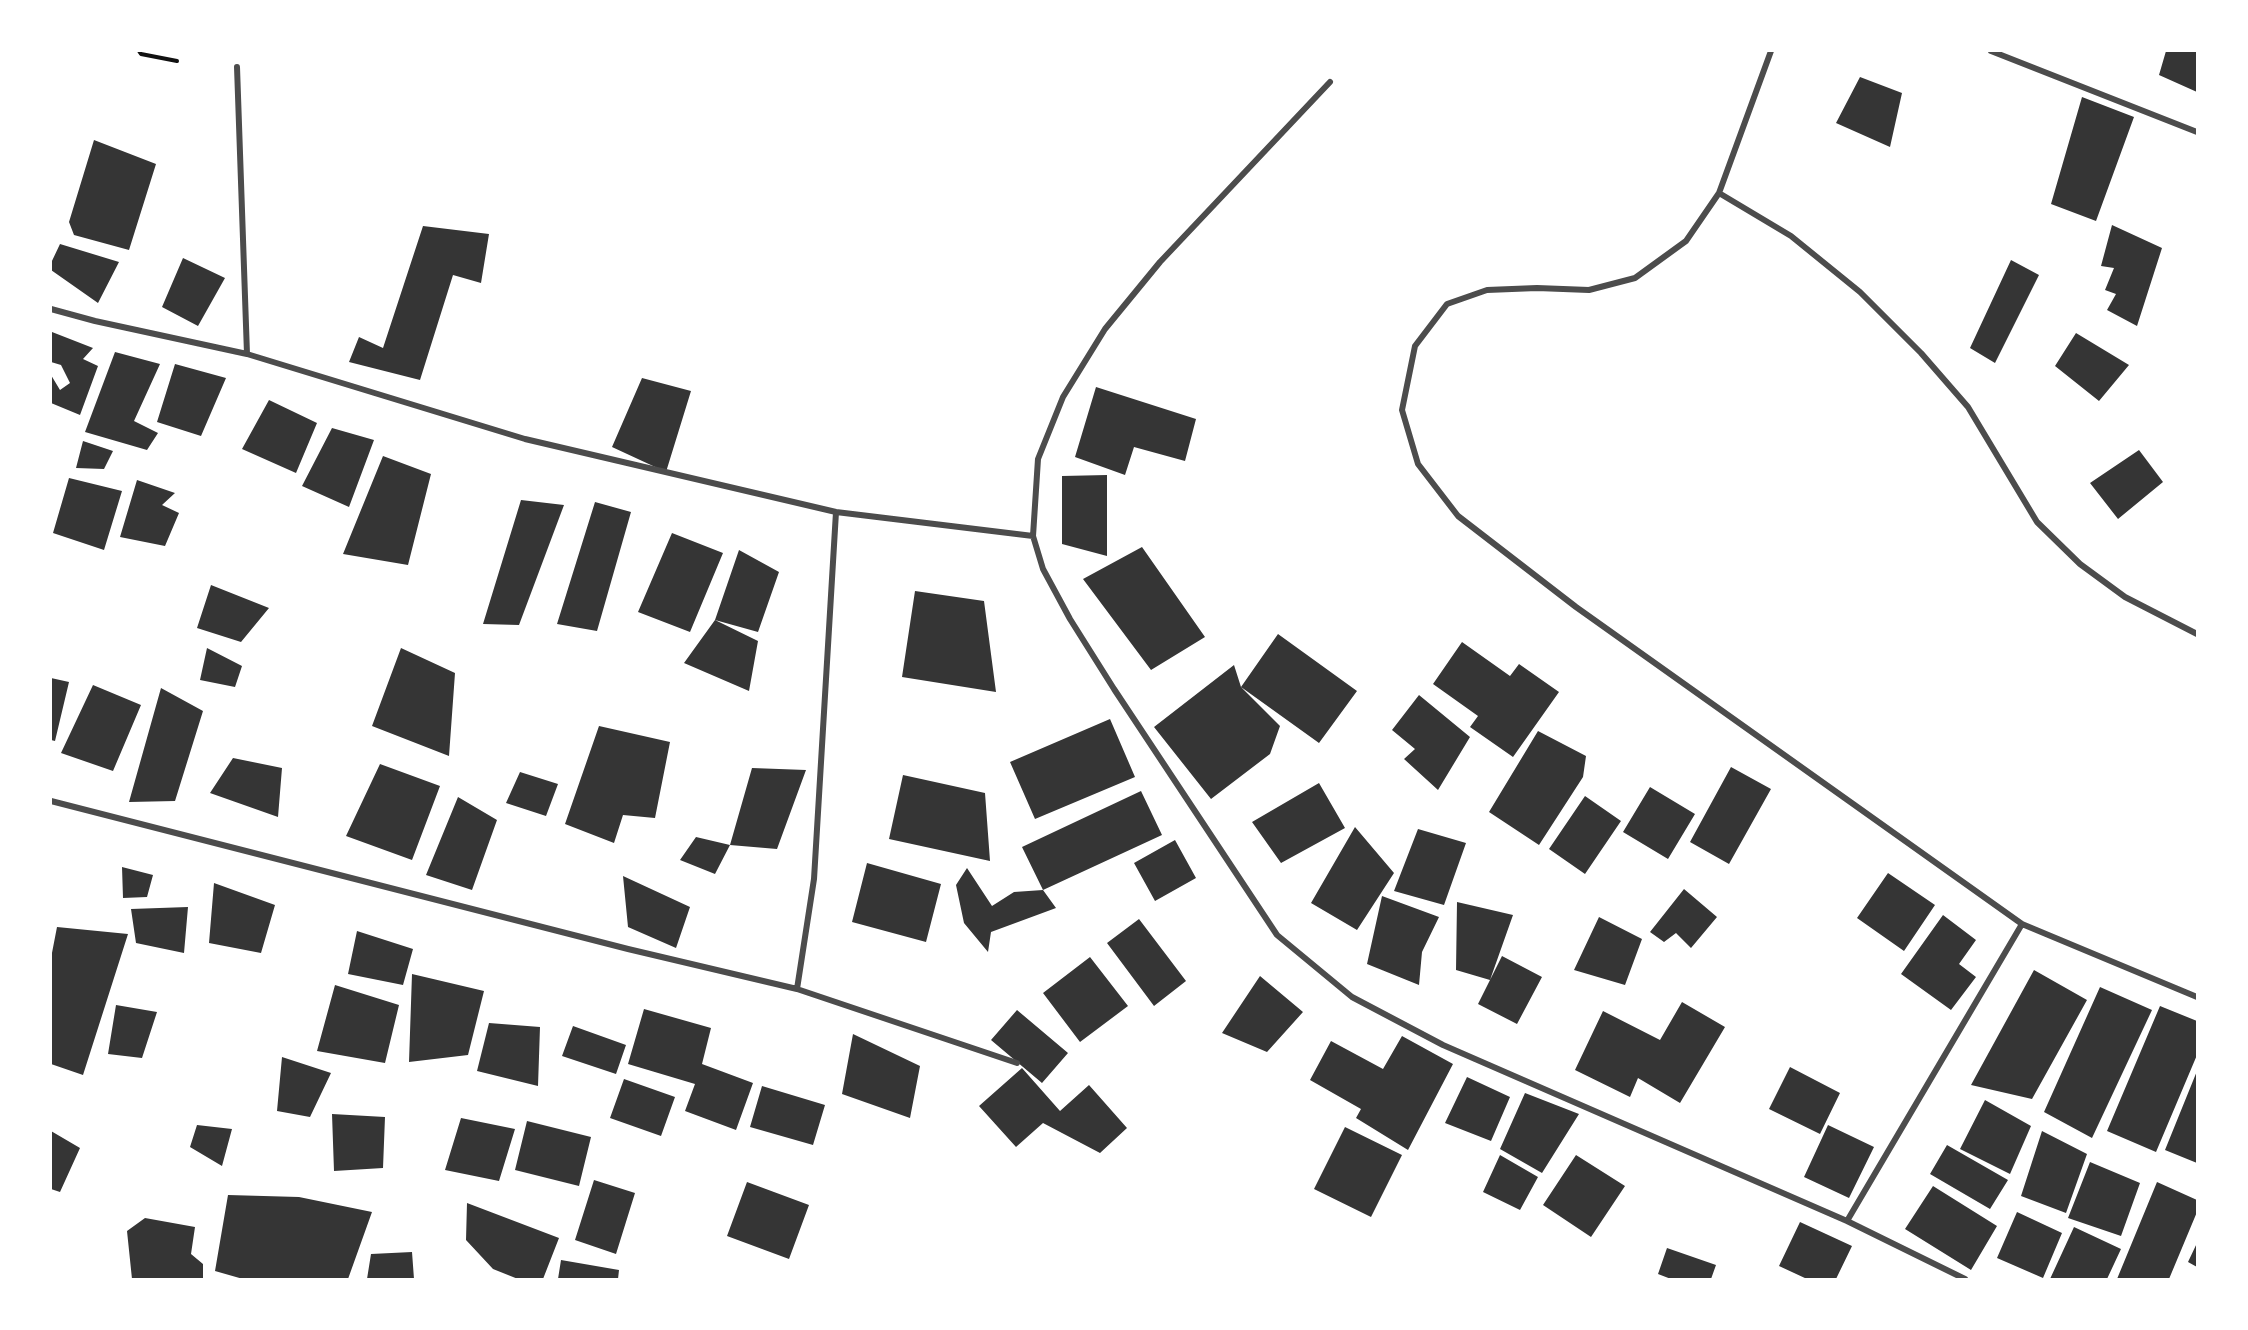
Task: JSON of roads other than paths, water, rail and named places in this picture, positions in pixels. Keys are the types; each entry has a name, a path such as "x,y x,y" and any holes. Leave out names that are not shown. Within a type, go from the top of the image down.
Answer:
{"street":[{"path":"1771,51 1719,193 1686,241 1635,278 1588,290 1537,288 1487,290 1447,304 1415,346 1402,410 1418,464 1458,516 1575,607 2022,924 2197,997"},
{"path":"1991,51 2197,132"},
{"path":"237,67 247,354"},
{"path":"1330,82 1160,262 1105,329 1063,397 1038,459 1033,536 1043,569 1070,619 1277,935 1352,998 1443,1045 1847,1221 1965,1279"},
{"path":"1719,193 1791,236 1860,292 1921,353 1968,407 2037,522 2080,564 2125,597 2197,634"},
{"path":"51,309 95,321 247,354 525,439 836,512 1033,536"},
{"path":"797,988 814,879 836,512"},
{"path":"51,801 628,949 797,988 1017,1063"},
{"path":"1847,1221 2022,924"}]}
